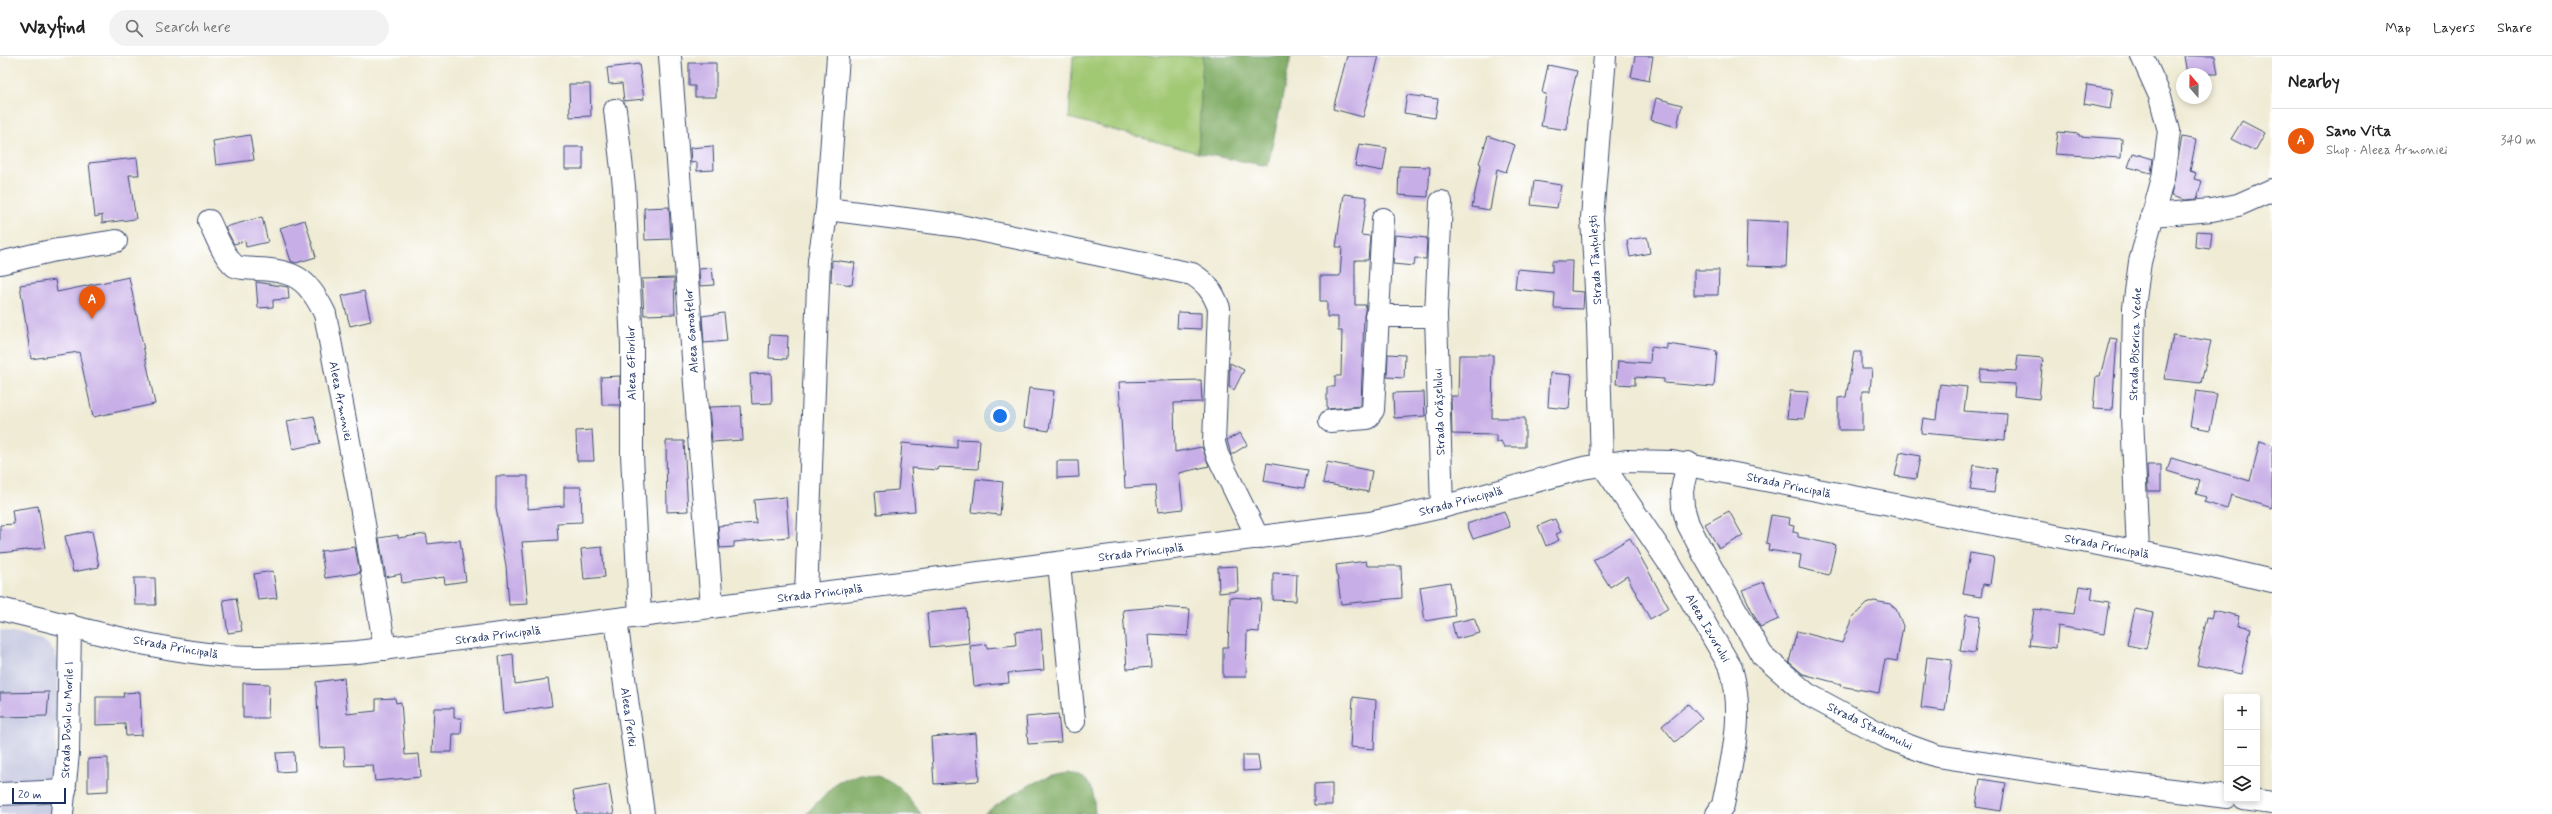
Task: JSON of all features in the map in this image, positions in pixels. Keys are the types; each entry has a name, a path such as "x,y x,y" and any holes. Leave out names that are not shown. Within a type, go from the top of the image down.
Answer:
{"street":[{"name":"Aleea Garoafelor","path":"670,56 712,607"},
{"path":"806,595 819,260 827,209 838,56"},
{"name":"Strada Tănțulești","path":"1602,464 1598,325 1592,218 1605,56"},
{"name":"Strada Biserica Veche","path":"2138,551 2132,416 2134,306 2140,262 2163,178 2169,131 2160,96 2142,56"},
{"name":"Aleea GFlorilor","path":"615,110 624,186 632,345 632,455 640,616"},
{"path":"2152,215 2212,210 2238,204 2272,190"},
{"name":"Strada Orășelului","path":"1441,202 1436,316 1442,507"},
{"path":"827,209 960,226 1192,274 1205,282 1214,293 1219,308 1214,443 1217,454 1258,538"},
{"path":"1330,421 1358,420 1367,418 1372,414 1376,316 1383,220"},
{"name":"Aleea Armoniei","path":"209,221 229,260 237,267 278,270 292,273 316,295 325,314 359,494 385,649"},
{"path":"0,263 51,251 116,241"},
{"path":"1376,316 1436,316"},
{"name":"Strada Principală","path":"0,609 156,645 228,656 302,656 385,649 1258,538 1370,522 1442,507 1602,464 1647,460 1688,463 1864,500 2138,551 2272,581"},
{"name":"Strada Stadionului","path":"1688,463 1682,490 1683,507 1688,524 1762,655 1807,694 1890,739 1937,756 2224,797"},
{"name":"Aleea Izvorului","path":"1602,464 1668,560 1731,668 1736,685 1738,715 1736,743 1723,805 1717,814"},
{"path":"1058,563 1074,721"},
{"name":"Aleea Perlei","path":"616,620 643,814"},
{"name":"Strada Dosul cu Morile I","path":"65,804 70,625"},
{"path":"1731,668 1762,655"},
{"path":"0,794 65,804"},
{"path":"2260,801 2272,803"}],"shaded area":[{"path":"0,630 43,640 52,648 59,663 53,814 0,814"}],"green space":[{"path":"1073,56 1203,56 1198,153 1069,118"},
{"path":"1203,56 1291,56 1268,166 1198,153"},
{"path":"1069,773 1084,779 1088,783 1093,793 1095,814 984,814 1024,788 1046,778"},
{"path":"856,774 878,776 894,784 901,789 921,814 806,814 837,782"}],"building":[{"path":"1347,56 1379,56 1363,117 1333,109"},
{"path":"1635,56 1653,56 1649,81 1631,77"},
{"path":"2184,56 2215,56 2218,74 2212,74 2212,68 2186,68"},
{"path":"689,63 716,63 716,97 695,97 695,86 689,86"},
{"path":"639,64 644,99 624,101 622,83 609,84 607,68"},
{"path":"1548,65 1577,71 1568,109 1567,130 1541,126 1546,94 1542,93"},
{"path":"569,84 590,84 591,116 570,117"},
{"path":"2087,85 2113,89 2110,109 2084,104"},
{"path":"1407,95 1438,99 1435,118 1404,113"},
{"path":"1656,98 1682,105 1677,127 1651,120"},
{"path":"2242,121 2265,133 2255,151 2231,139"},
{"path":"2058,132 2079,134 2079,136 2122,139 2121,158 2055,154"},
{"path":"250,135 254,160 216,165 213,141"},
{"path":"1488,136 1515,145 1506,172 1497,169 1490,210 1472,207 1481,164 1479,163"},
{"path":"2182,137 2196,140 2190,171 2196,173 2194,179 2202,181 2197,199 2185,200 2171,196"},
{"path":"1359,144 1387,148 1383,171 1355,166"},
{"path":"713,146 714,170 697,171 697,162 691,163 690,148"},
{"path":"565,147 583,147 583,169 565,169"},
{"path":"2133,153 2153,159 2151,173 2128,167"},
{"path":"137,158 139,175 129,175 136,219 102,223 102,215 95,217 89,163"},
{"path":"1399,166 1430,167 1428,197 1398,195"},
{"path":"1534,181 1561,185 1557,208 1531,205"},
{"path":"1344,194 1367,197 1361,235 1370,236 1368,260 1355,260 1355,305 1366,305 1364,316 1361,406 1327,409 1327,387 1335,387 1335,376 1341,376 1342,331 1338,331 1338,317 1327,317 1327,301 1320,301 1320,276 1340,276 1342,247 1336,247"},
{"path":"669,207 671,239 645,240 644,208"},
{"path":"262,217 268,242 246,247 245,241 234,244 225,227"},
{"path":"305,220 316,257 296,263 291,261 280,228"},
{"path":"1747,220 1788,222 1786,267 1746,266"},
{"path":"2196,231 2212,232 2210,249 2195,247"},
{"path":"1395,235 1427,238 1426,259 1415,258 1414,266 1393,264"},
{"path":"1647,237 1650,253 1630,257 1627,240"},
{"path":"832,260 855,263 852,285 831,282"},
{"path":"1552,261 1572,261 1571,291 1584,292 1583,309 1554,308 1555,293 1515,289 1517,269 1552,272"},
{"path":"712,268 714,285 700,286 699,269"},
{"path":"1694,270 1719,270 1718,295 1694,295"},
{"path":"129,277 155,404 93,417 79,352 31,359 20,285 55,280 57,292"},
{"path":"674,278 675,314 644,315 642,279"},
{"path":"256,282 288,287 289,299 273,300 273,307 258,308"},
{"path":"364,291 371,321 350,326 342,296"},
{"path":"1178,312 1201,313 1201,329 1177,328"},
{"path":"724,313 727,341 704,343 702,316"},
{"path":"770,335 788,336 787,359 769,358"},
{"path":"2173,335 2211,341 2201,383 2164,379"},
{"path":"2110,338 2117,339 2112,410 2093,409 2096,376 2100,376"},
{"path":"1667,344 1717,351 1714,387 1664,383 1664,379 1635,377 1635,385 1616,384 1618,361 1650,363 1651,347 1667,349"},
{"path":"1854,352 1861,352 1861,369 1872,369 1870,391 1862,391 1862,430 1838,430 1838,398 1846,397"},
{"path":"1388,354 1405,355 1404,378 1387,377"},
{"path":"1459,355 1493,355 1492,418 1525,418 1525,447 1504,447 1501,441 1496,443 1496,435 1452,434 1451,396 1458,396"},
{"path":"2018,356 2043,358 2039,399 2014,396 2015,384 1979,382 1981,369 2016,371"},
{"path":"1230,363 1244,370 1234,390 1229,387"},
{"path":"771,373 772,403 752,404 750,374"},
{"path":"1550,373 1572,375 1569,409 1548,407"},
{"path":"620,376 620,405 602,405 601,377"},
{"path":"1201,380 1202,402 1174,403 1175,452 1202,447 1209,466 1179,473 1183,509 1158,512 1155,486 1125,488 1119,382"},
{"path":"1940,384 1967,387 1964,411 2007,414 2005,440 1921,433 1923,418 1936,420"},
{"path":"1029,388 1054,391 1049,431 1024,427"},
{"path":"1790,391 1809,392 1804,419 1787,418"},
{"path":"2196,391 2217,394 2210,430 2190,426"},
{"path":"1424,392 1425,416 1394,418 1393,393"},
{"path":"741,406 743,440 712,442 709,407"},
{"path":"314,416 320,443 293,449 287,421"},
{"path":"592,430 594,461 577,461 576,431"},
{"path":"1240,433 1247,445 1231,455 1227,440"},
{"path":"957,439 980,440 978,469 939,467 938,470 911,468 915,511 877,514 875,492 898,490 902,443 957,448"},
{"path":"666,441 684,441 688,511 667,512"},
{"path":"2260,441 2272,445 2272,508 2231,495 2227,509 2204,502 2206,497 2196,494 2200,481 2167,471 2171,458 2250,481"},
{"path":"1900,452 1920,456 1916,479 1895,476"},
{"path":"1057,461 1078,461 1079,477 1057,478"},
{"path":"1327,462 1372,471 1368,492 1323,483"},
{"path":"1267,463 1308,470 1304,488 1264,481"},
{"path":"1974,465 1997,469 1994,493 1970,490"},
{"path":"2147,465 2161,465 2161,491 2148,491"},
{"path":"496,476 528,476 528,509 564,506 564,487 581,487 582,522 557,523 558,540 522,542 528,604 509,605 506,566 496,507"},
{"path":"976,479 1003,482 1000,515 972,512"},
{"path":"786,497 789,537 734,542 734,547 720,548 718,526 756,523 754,500"},
{"path":"38,506 45,548 0,553 0,525 14,524 12,510"},
{"path":"1504,511 1510,527 1473,539 1467,524"},
{"path":"1729,511 1743,536 1719,549 1705,524"},
{"path":"1771,515 1790,518 1789,525 1794,526 1793,532 1798,533 1798,537 1836,545 1829,575 1799,568 1801,555 1768,550 1769,544 1766,543"},
{"path":"1555,519 1561,532 1556,534 1559,540 1546,546 1538,526"},
{"path":"92,531 99,567 73,572 65,536"},
{"path":"426,534 428,544 460,540 466,581 445,584 444,577 402,583 401,574 386,577 379,538 398,535 398,538"},
{"path":"1630,538 1669,608 1650,619 1627,576 1610,587 1593,560"},
{"path":"355,547 360,573 325,578 321,551"},
{"path":"602,547 605,577 584,579 581,549"},
{"path":"1970,553 1994,557 1990,585 1983,584 1981,597 1963,594"},
{"path":"1366,561 1367,566 1401,566 1402,598 1341,604 1336,565"},
{"path":"1237,566 1238,591 1219,593 1218,567"},
{"path":"273,571 277,598 258,600 254,574"},
{"path":"1273,573 1297,574 1296,601 1273,600"},
{"path":"134,578 155,578 156,605 135,605"},
{"path":"1450,582 1455,616 1425,621 1420,587"},
{"path":"1764,582 1779,619 1760,627 1742,590"},
{"path":"2079,586 2093,588 2091,599 2109,602 2104,634 2058,626 2056,648 2029,645 2034,609 2074,614"},
{"path":"1230,597 1261,599 1259,632 1247,631 1246,677 1223,677 1223,647 1228,647"},
{"path":"236,598 242,631 228,633 223,600"},
{"path":"1874,601 1890,604 1896,609 1903,626 1897,661 1885,659 1879,693 1840,686 1841,684 1803,674 1789,662 1797,631 1842,643 1852,618 1866,604"},
{"path":"1157,607 1190,609 1188,636 1149,634 1151,667 1127,669 1123,610"},
{"path":"966,609 969,643 930,647 927,613"},
{"path":"2135,609 2154,613 2146,649 2127,645"},
{"path":"2213,610 2239,616 2237,625 2251,628 2241,674 2197,665 2207,617 2211,618"},
{"path":"1966,614 1980,616 1975,653 1960,651"},
{"path":"1474,618 1480,633 1456,639 1452,623"},
{"path":"1041,629 1044,670 1008,673 1009,683 974,686 970,646 987,644 987,648 1016,645 1015,632"},
{"path":"513,654 515,684 548,679 552,706 504,713 499,656"},
{"path":"1927,657 1952,660 1945,711 1921,708"},
{"path":"344,678 347,714 376,711 376,699 395,698 396,703 401,702 405,755 419,754 421,777 375,781 373,765 345,766 344,747 320,748 316,682"},
{"path":"243,683 269,684 268,718 243,718"},
{"path":"49,692 47,716 0,717 0,693"},
{"path":"140,692 142,735 126,736 125,724 96,725 96,697 124,697 123,693"},
{"path":"1353,697 1376,700 1374,749 1350,747"},
{"path":"1688,704 1702,719 1675,742 1662,726"},
{"path":"434,708 454,708 454,718 462,718 461,734 453,734 452,752 432,752"},
{"path":"1058,714 1061,742 1028,744 1026,717"},
{"path":"976,733 979,781 934,784 931,737"},
{"path":"294,752 295,771 278,772 276,753"},
{"path":"1243,755 1258,755 1260,770 1243,771"},
{"path":"108,758 108,791 88,792 88,759"},
{"path":"1980,779 2006,783 2001,811 1976,807"},
{"path":"1332,783 1332,805 1314,805 1314,784"},
{"path":"609,785 614,814 577,814 573,791"}],"place":[{"name":"Sano Vita","path":"92,319"}]}
